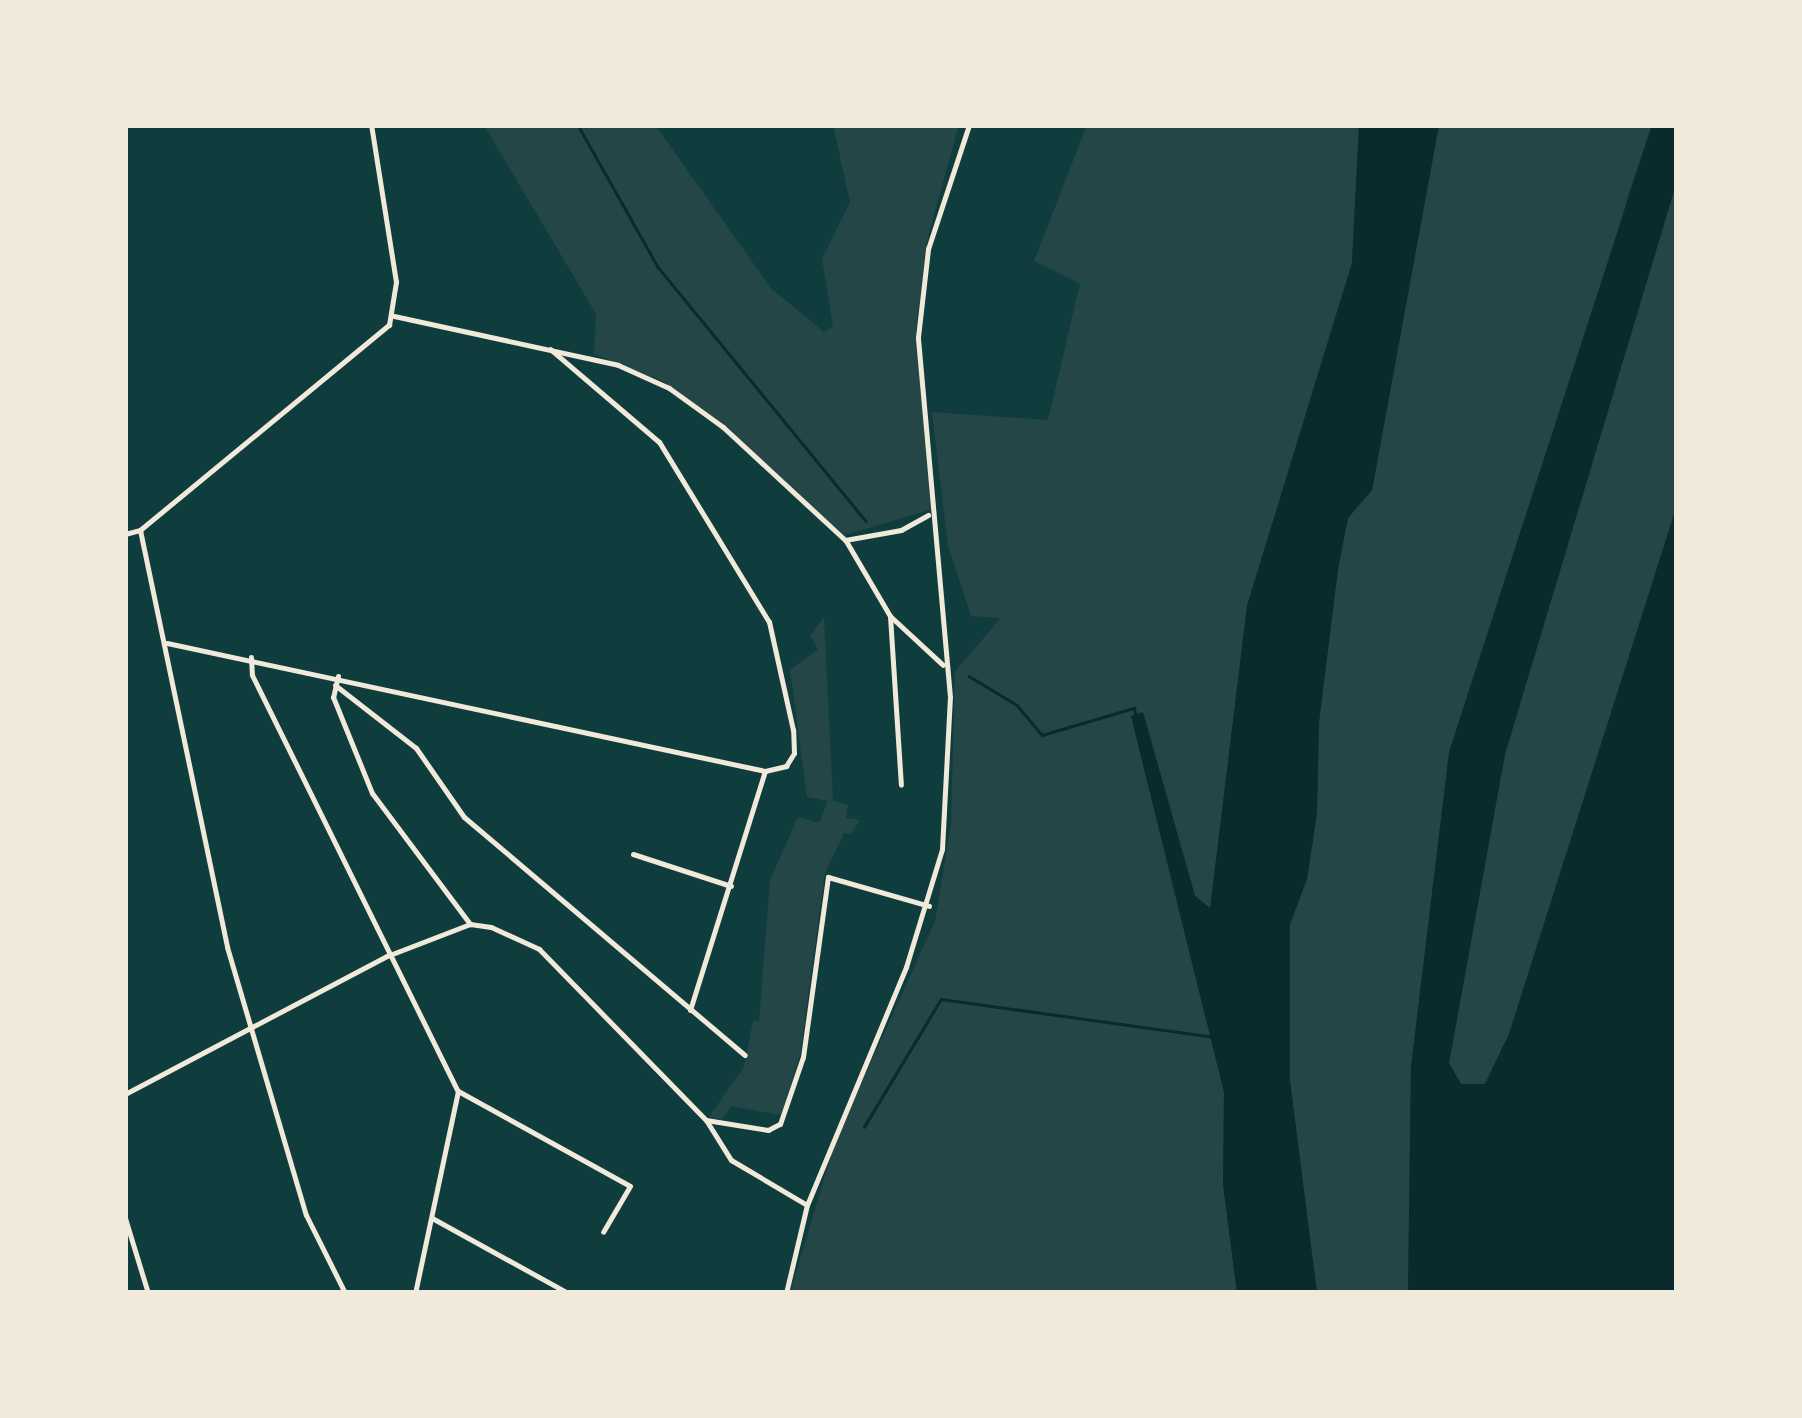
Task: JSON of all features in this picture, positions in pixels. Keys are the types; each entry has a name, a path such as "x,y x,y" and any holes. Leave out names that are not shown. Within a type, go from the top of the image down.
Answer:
{"street":[{"path":"125,534 140,530 378,339 394,316 396,282 371,125"},
{"path":"786,1293 807,1205 928,906 942,849 949,760 945,667 930,514 934,484 919,367 924,281 935,221 969,125"},
{"path":"394,316 618,365 669,388 723,427 845,540 890,616 945,667"},
{"path":"167,643 251,657 765,771 786,766 794,753 787,681 769,622 659,442 550,349"},
{"path":"845,540 875,536 930,514"},
{"path":"140,530 250,1029 306,1216 345,1293"},
{"path":"890,616 901,786"},
{"path":"251,657 252,674 387,956 458,1091 630,1186 604,1232"},
{"path":"338,676 340,719 372,793 470,924"},
{"path":"336,685 416,748 464,816 744,1055"},
{"path":"690,1010 765,771"},
{"path":"633,854 731,886"},
{"path":"706,1120 768,1130 780,1124 803,1057 828,878 928,906"},
{"path":"125,1094 387,956 470,924 509,932 539,949 706,1120 731,1160 807,1205"},
{"path":"415,1293 458,1091"},
{"path":"125,1218 148,1293"},
{"path":"432,1218 568,1293"}],"shaded area":[{"path":"484,125 655,125 771,288 824,332 833,326 822,259 850,202 833,125 959,125 927,240 916,329 933,509 845,535 663,381 594,354 596,314"},
{"path":"1087,125 1359,125 1352,263 1247,606 1211,909 1195,896 1143,713 1131,716 1224,1092 1223,1184 1237,1293 790,1293 835,1142 935,921 951,825 955,671 1001,618 971,616 948,546 932,412 1048,420 1080,284 1034,261"},
{"path":"1359,125 1439,125 1372,490 1348,518 1338,569 1319,722 1317,813 1307,879 1290,924 1290,1081 1317,1293 1237,1293 1223,1184 1224,1092 1131,716 1143,712 1195,896 1210,908 1247,606 1352,263"},
{"path":"1439,125 1652,125 1628,195 1411,1066 1408,1293 1317,1293 1290,1081 1290,924 1307,879 1317,813 1319,722 1338,569 1348,518 1372,490"},
{"path":"1652,125 1677,125 1677,181 1505,754 1449,1063 1461,1084 1485,1084 1509,1034 1677,505 1677,1293 1408,1293 1411,1066 1449,752"},
{"path":"1677,181 1677,505 1509,1034 1485,1084 1461,1085 1449,1063 1505,754"},
{"path":"824,617 833,801 848,805 846,818 860,820 851,834 844,833 825,873 800,1055 781,1115 731,1106 722,1119 709,1117 744,1067 753,1020 759,1022 770,880 798,817 819,823 828,801 807,797 790,670 818,649 810,635"}],"waterway":[{"path":"578,125 658,267 866,521"},
{"path":"969,676 1017,705 1042,735 1134,708 1136,714"},
{"path":"864,1127 941,999 1214,1037"}]}
